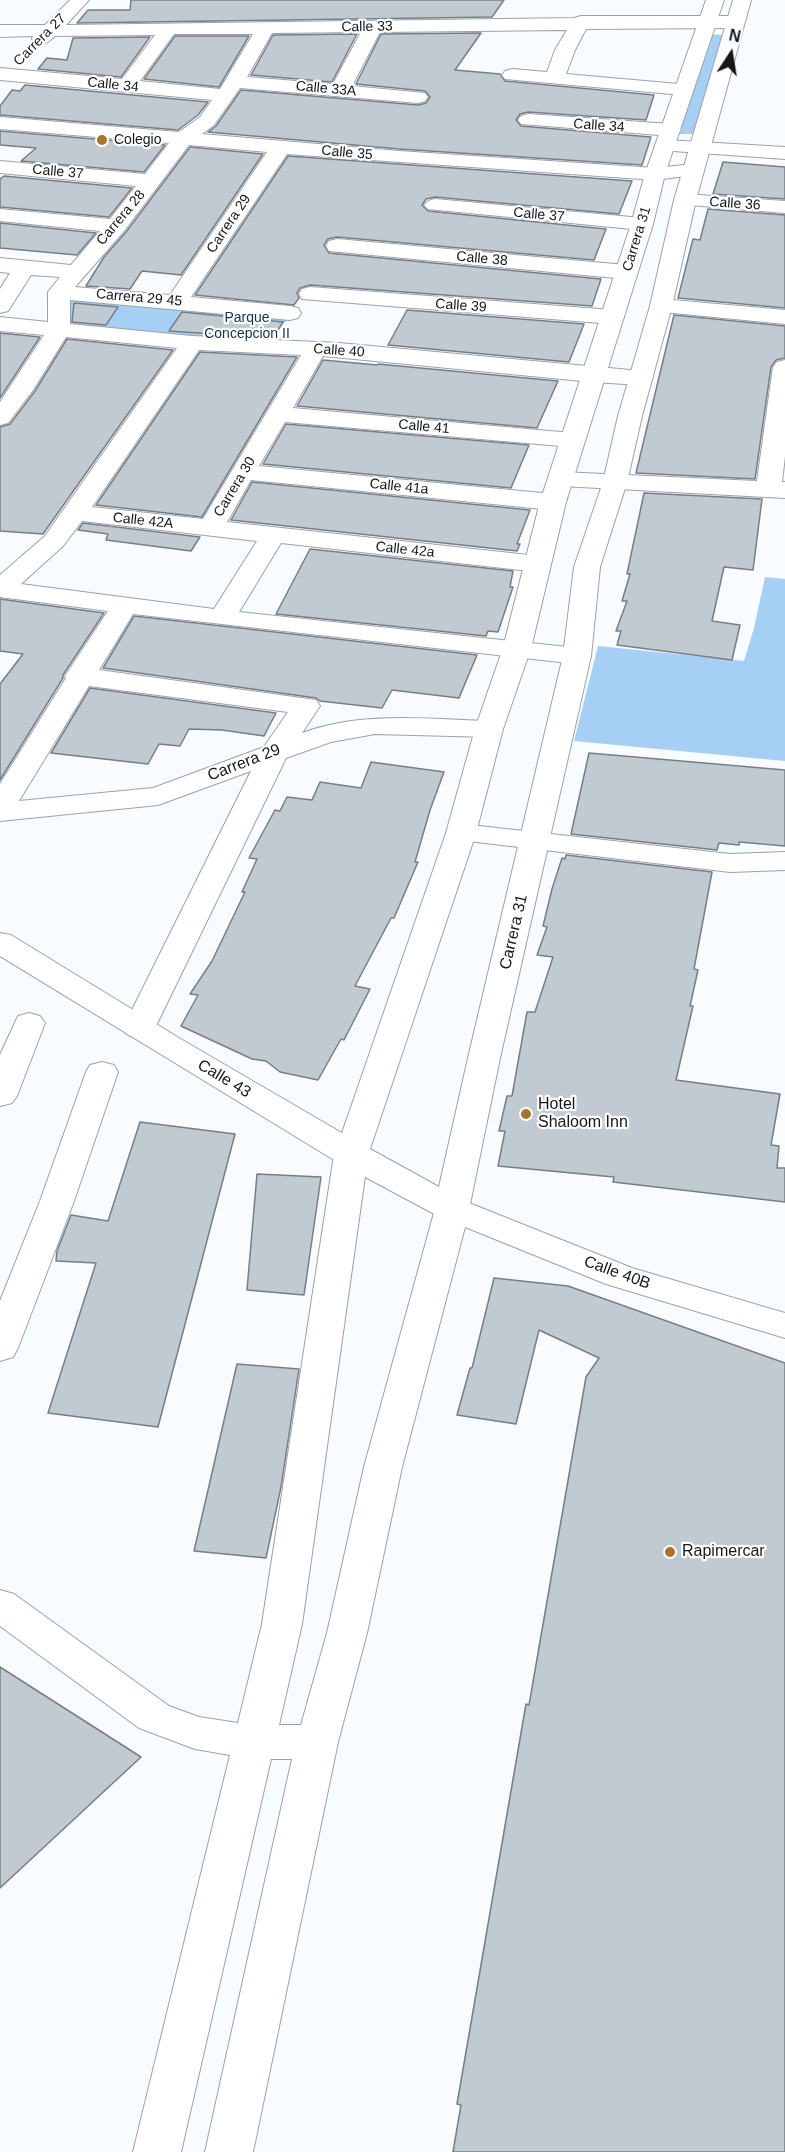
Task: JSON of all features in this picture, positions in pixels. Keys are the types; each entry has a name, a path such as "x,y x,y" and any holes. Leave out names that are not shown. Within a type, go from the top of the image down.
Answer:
{"street":[{"name":"Carrera 27","path":"2,77 80,0"},
{"name":"Calle 33","path":"0,31 266,27 372,28 467,23 581,22 725,11"},
{"name":"Carrera 31","path":"157,2152 282,1624 351,1155 461,833 489,729 518,648 557,490 642,224 655,174 683,89 725,11"},
{"name":"Carrera 31","path":"229,2152 317,1742 347,1633 383,1467 452,1209 484,1058 578,656 587,567 615,482 661,306 685,200 698,159 725,11"},
{"path":"555,78 565,50 581,22"},
{"name":"Carrera 28","path":"59,292 116,226 183,139 207,120 230,89 266,27"},
{"path":"126,87 169,28"},
{"path":"340,90 372,28"},
{"path":"512,75 683,89"},
{"name":"Calle 34","path":"2,77 126,87 230,89"},
{"name":"Calle 33A","path":"230,89 340,90 418,97"},
{"name":"Calle 34","path":"528,120 668,138 698,159 785,153"},
{"name":"Calle 35","path":"0,123 282,147 655,174 698,159"},
{"name":"Carrera 29","path":"177,301 282,147"},
{"name":"Calle 37","path":"0,167 151,181"},
{"name":"Calle 36","path":"685,200 785,207"},
{"name":"Calle 37","path":"435,205 642,224"},
{"path":"0,215 116,226"},
{"name":"Calle 38","path":"337,246 626,272"},
{"path":"0,265 75,272"},
{"path":"0,306 25,267"},
{"path":"0,418 25,386 59,330 59,292"},
{"name":"Carrera 29 45","path":"59,292 290,313"},
{"name":"Calle 39","path":"310,294 350,330 613,317"},
{"path":"661,306 785,317"},
{"name":"Calle 40","path":"0,324 192,343 350,330 593,375 641,378"},
{"name":"Carrera 30","path":"272,537 210,528 245,472 276,414 350,330"},
{"path":"0,589 54,540 192,343"},
{"path":"557,490 615,482 776,490 785,367"},
{"path":"0,383 25,386"},
{"name":"Calle 41","path":"276,414 573,440"},
{"name":"Calle 41a","path":"245,472 557,490"},
{"name":"Calle 42A","path":"75,513 210,528"},
{"path":"222,618 272,537"},
{"name":"Calle 42a","path":"272,537 538,564"},
{"path":"0,589 222,618 578,656"},
{"name":"Carrera 29","path":"0,810 79,676 125,605"},
{"path":"79,676 306,706 276,750 139,1028"},
{"name":"Carrera 29","path":"0,810 158,796 276,750 325,734 375,726 489,729"},
{"path":"461,833 730,863 785,861"},
{"name":"Calle 43","path":"0,942 351,1155 452,1209"},
{"path":"0,1096 29,1023"},
{"path":"2,1336 57,1202 102,1072"},
{"name":"Calle 40B","path":"452,1209 619,1276 785,1326"},
{"path":"0,1605 154,1717 195,1733 253,1742 317,1742"}],"green space":[{"path":"706,34 724,35 694,134 677,134"},
{"name":"Parque Concepcion II","path":"59,292 299,309 259,347 64,331"},
{"path":"765,577 785,579 785,761 574,741 598,646 744,661"}],"building":[{"path":"131,0 504,0 492,17 77,23 88,10 130,10"},
{"path":"481,33 455,70 500,74 505,81 654,95 646,120 528,112 520,114 516,120 521,126 651,137 642,165 399,149 208,132 216,126 241,90 418,105 426,103 430,97 425,91 356,84 381,34"},
{"path":"357,34 332,82 251,75 273,35"},
{"path":"175,36 249,36 219,87 144,79"},
{"path":"150,37 121,77 38,69 47,58 67,60 73,38"},
{"path":"25,85 208,102 198,115 178,130 0,115 0,106 12,90 20,91"},
{"path":"0,131 165,145 144,172 21,161 36,148 0,145"},
{"path":"190,147 263,154 181,275 142,271 130,289 86,286 104,257 126,232"},
{"path":"288,156 632,181 619,214 435,197 426,199 422,205 428,211 606,229 594,260 337,237 328,239 324,245 329,253 601,279 592,306 310,285 300,288 297,293 299,298 294,305 195,295"},
{"path":"723,162 785,167 785,199 713,194"},
{"path":"4,176 132,188 109,217 0,207 0,179"},
{"path":"708,209 785,215 785,308 678,298 693,239 700,240"},
{"path":"0,223 96,233 77,255 0,248"},
{"path":"74,303 118,307 106,325 72,322"},
{"path":"407,310 584,324 569,362 388,345"},
{"path":"182,312 283,322 273,338 169,331"},
{"path":"674,315 785,326 785,358 776,360 771,367 755,479 636,473"},
{"path":"0,333 40,337 0,398"},
{"path":"67,339 173,350 43,534 0,531 0,427 10,424 35,391"},
{"path":"200,352 297,357 202,517 96,505"},
{"path":"323,360 558,381 537,428 297,406"},
{"path":"286,424 529,445 511,488 263,464"},
{"path":"252,482 530,510 517,544 520,544 517,551 231,520"},
{"path":"644,493 762,499 753,570 724,567 712,621 740,625 732,660 617,645 621,631 616,631 627,601 622,601 630,574 627,574"},
{"path":"83,523 200,537 191,551 106,540 108,534 78,530"},
{"path":"310,549 513,571 510,587 513,587 498,632 488,631 486,636 276,614"},
{"path":"0,599 104,613 63,675 0,780 0,684 23,654 0,651"},
{"path":"134,616 477,655 459,698 392,690 382,708 320,701 316,698 103,668"},
{"path":"90,688 276,713 264,736 222,730 189,729 180,746 159,744 148,764 51,753"},
{"path":"589,753 785,770 785,846 739,842 739,845 719,843 717,850 571,834"},
{"path":"371,762 444,772 415,862 418,862 394,918 391,918 355,986 370,989 344,1040 341,1039 318,1080 280,1072 266,1061 252,1059 181,1026 198,995 190,994 212,961 245,892 242,892 257,859 249,858 275,810 280,811 287,797 312,800 320,782 361,788"},
{"path":"566,855 712,872 694,969 698,970 690,1006 693,1006 676,1080 780,1094 771,1145 779,1146 777,1168 785,1168 785,1202 613,1182 614,1177 498,1166 505,1131 499,1131 507,1096 512,1096 527,1012 535,1012 553,957 537,955 547,927 543,926 552,889 562,858 565,859"},
{"path":"140,1122 235,1134 158,1427 48,1413 96,1263 56,1261 57,1251 71,1215 108,1221"},
{"path":"257,1174 321,1177 304,1295 247,1290"},
{"path":"494,1278 568,1286 785,1363 785,2152 453,2152 461,2105 457,2104 526,1704 529,1705 586,1377 599,1358 539,1330 516,1424 457,1415 470,1368 472,1368"},
{"path":"237,1364 299,1369 281,1487 266,1558 194,1551"},
{"path":"0,1667 141,1757 0,1888"}],"place":[{"name":"Colegio","path":"102,140"},
{"name":"Hotel Shaloom Inn","path":"526,1114"},
{"name":"Rapimercar","path":"670,1552"}]}
